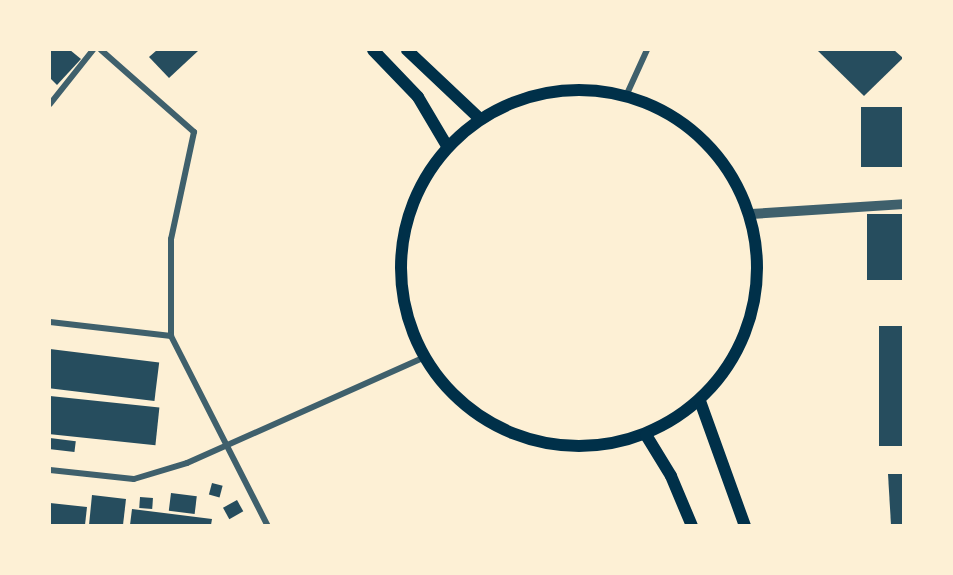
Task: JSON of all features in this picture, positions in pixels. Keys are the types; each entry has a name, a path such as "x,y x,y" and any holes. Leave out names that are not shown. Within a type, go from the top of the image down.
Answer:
{"main road":[{"path":"373,50 418,97 447,146"},
{"path":"408,50 480,119"},
{"path":"581,89 626,96 680,121 723,161 751,214 759,262 755,310 738,354 700,401 646,435 615,444 559,447 505,432 459,401 423,358 404,310 399,259 409,210 432,164 447,146 480,119 536,94 581,89"},
{"path":"700,401 745,525"},
{"path":"646,435 671,476 692,525"}],"street":[{"path":"50,104 93,50"},
{"path":"101,50 194,132 171,239 171,336 228,443 268,525"},
{"path":"626,96 648,50"},
{"path":"751,214 903,204"},
{"path":"50,322 171,336"},
{"path":"50,470 134,479 187,464 228,443 423,358"}],"building":[{"path":"50,50 70,50 81,59 57,85 50,78"},
{"path":"157,50 198,51 169,78 149,57"},
{"path":"817,50 894,50 903,58 864,96"},
{"path":"861,107 903,107 903,167 861,167"},
{"path":"867,214 903,214 903,280 867,280"},
{"path":"879,326 903,326 903,446 879,446"},
{"path":"50,349 159,362 154,401 50,388"},
{"path":"50,396 159,407 155,445 50,434"},
{"path":"50,438 76,441 74,452 50,449"},
{"path":"888,474 903,474 903,525 891,525"},
{"path":"212,483 223,486 220,497 209,495"},
{"path":"171,493 197,496 195,514 169,511"},
{"path":"92,495 126,499 123,525 89,525"},
{"path":"140,497 153,498 152,509 139,508"},
{"path":"237,500 243,511 229,519 223,508"},
{"path":"50,503 87,507 85,525 50,525"},
{"path":"132,509 212,519 211,525 130,525"}]}
